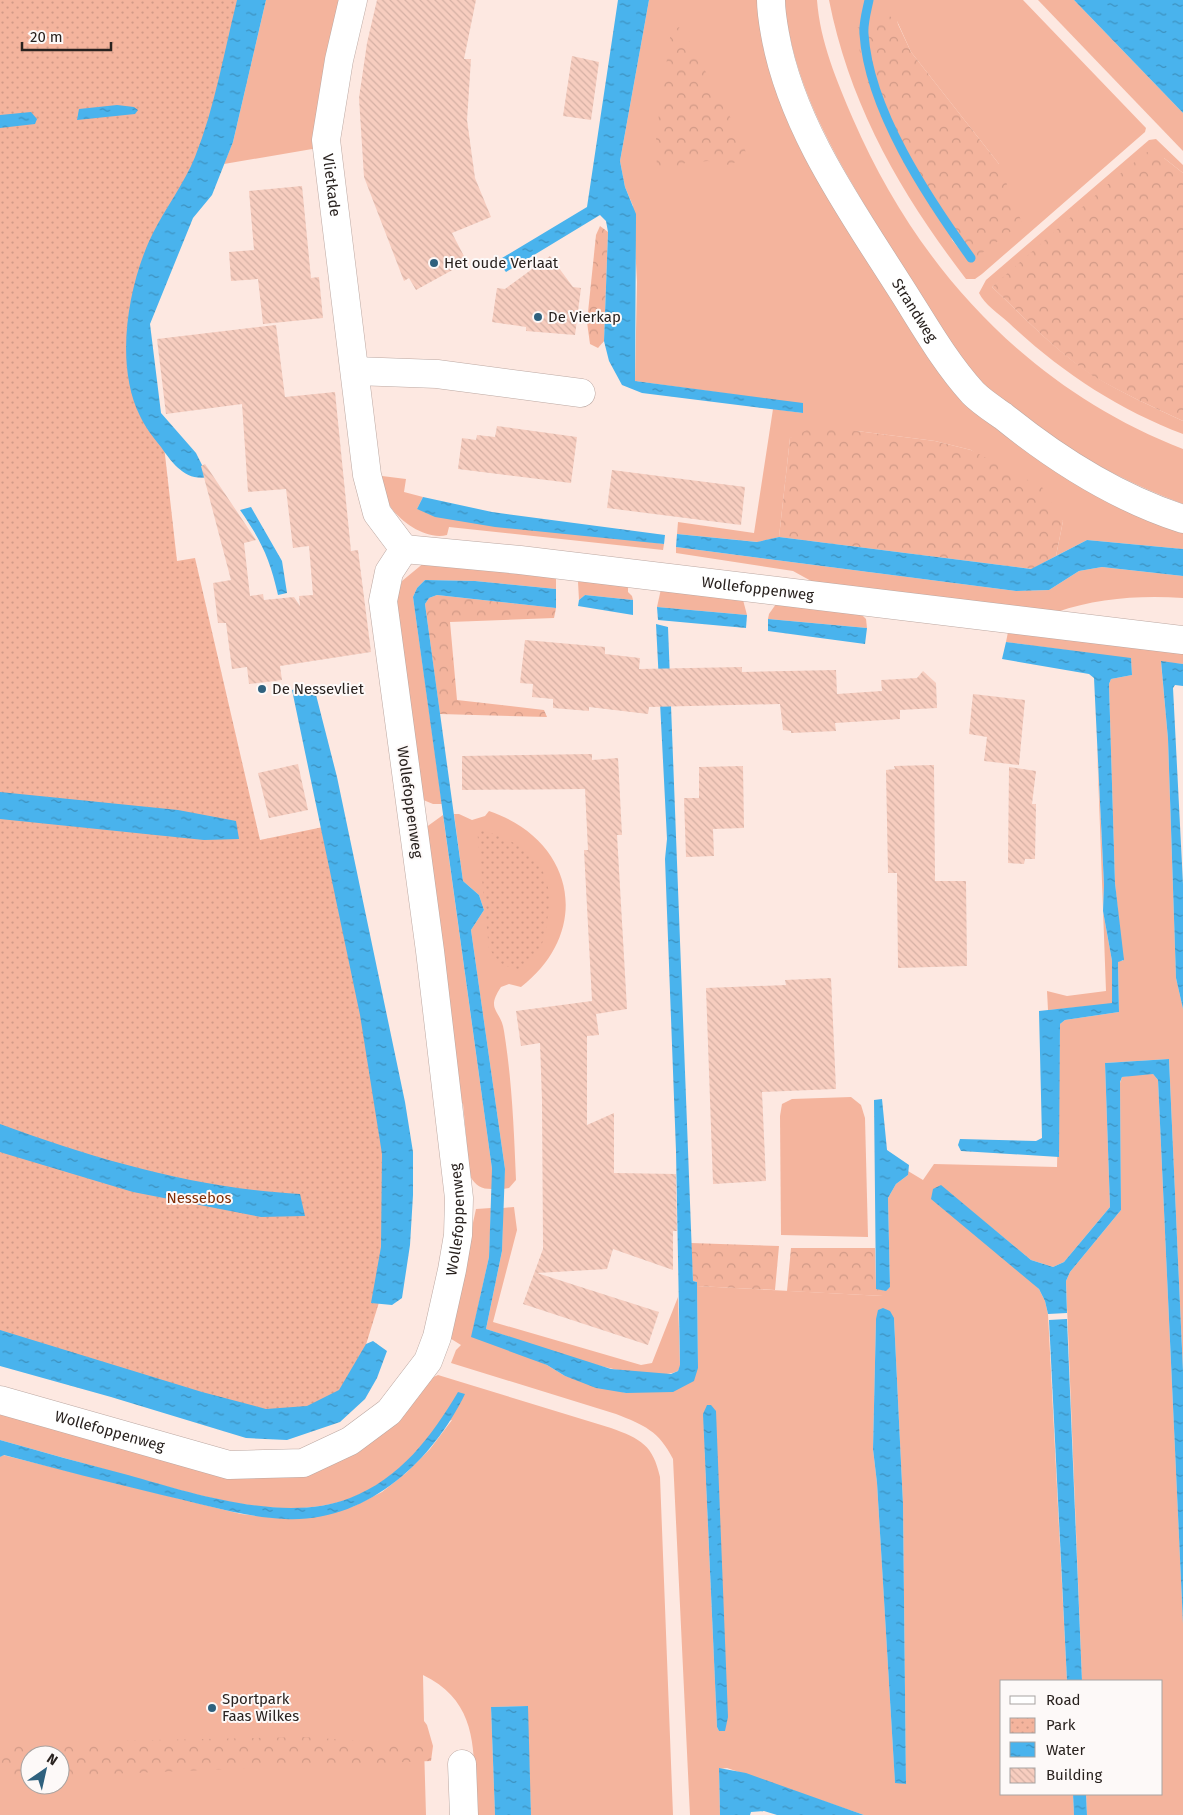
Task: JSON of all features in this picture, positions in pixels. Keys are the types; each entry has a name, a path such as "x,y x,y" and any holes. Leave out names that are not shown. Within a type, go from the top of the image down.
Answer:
{"street":[{"name":"Vlietkade","path":"353,0 339,60 326,140 367,475 378,513 404,549"},
{"name":"Strandweg","path":"771,0 780,58 795,102 821,156 860,224 949,365 974,394 1026,436 1082,471 1133,499 1183,518"},
{"path":"355,371 437,374 581,393"},
{"name":"Wollefoppenweg","path":"0,1400 229,1465 303,1463 350,1441 389,1412 428,1361 437,1337 452,1270 458,1235 459,1198 430,951 384,602 389,572 404,549 540,562 1183,640"},
{"path":"462,1764 464,1815"}],"green space":[{"name":"Nessebos","path":"0,0 253,0 229,95 139,307 163,437 177,561 195,558 260,840 333,825 404,1221 349,1400 282,1428 0,1349"},
{"path":"266,0 340,0 318,148 224,164 233,142"},
{"path":"649,0 759,0 761,30 952,388 1183,530 1183,549 1087,540 1056,556 1063,521 971,450 935,441 857,431 790,438 779,537 758,542 677,534 678,522 754,533 773,409 803,413 803,404 635,381 637,282 633,206 625,187 620,161"},
{"path":"784,0 817,0 825,46 853,119 880,174 910,225 945,274 985,318 1028,358 1076,393 1127,424 1183,449 1183,504 1121,477 1060,443 1004,402 956,355 845,172 817,118 796,61"},
{"path":"829,0 1023,0 1146,128 1145,132 982,274 975,279 966,279 920,214 881,147 864,112 838,39","holes":["897,21 911,52 999,164 970,262 952,240"]},
{"path":"1038,0 1074,0 1183,113 1183,151"},
{"path":"886,13 897,22 911,52 999,164 1022,223 970,262 952,239 915,183 882,119 870,87 861,57 857,28"},
{"path":"679,27 688,39 742,139 747,157 729,165 708,161 685,163 657,175 656,135 671,31"},
{"path":"1156,139 1183,165 1183,173 1164,158 992,287 1041,334 1080,367 1138,400 1183,421 1183,434 1112,401 1069,373 1028,341 992,309 979,293 986,280 1149,140"},
{"path":"1147,152 1164,158 1183,173 1183,421 1138,400 1079,367 992,287"},
{"path":"600,226 608,232 604,341 598,348 590,344 587,322 596,235"},
{"path":"809,429 857,431 935,441 971,450 1043,488 1063,521 1056,556 1032,569 779,537 790,438"},
{"path":"379,477 406,479 404,492 423,497 417,509 664,544 663,550 449,527 447,535 439,536 423,533 401,518 388,503"},
{"path":"676,547 1016,591 1049,590 1079,571 1102,567 1183,576 1183,598 1119,599 1087,603 1057,612 813,582 793,571 676,553"},
{"path":"425,562 556,572 556,589 475,581 425,580 417,588 413,597 442,804 433,804 421,799 396,598 402,581"},
{"path":"582,578 628,585 628,592 633,600 585,595 579,600 578,582"},
{"path":"661,589 743,600 747,615 657,607"},
{"path":"437,595 556,608 554,618 450,622 457,700 544,710 547,717 440,714 425,604 429,598"},
{"path":"776,604 862,615 866,619 867,628 768,619"},
{"path":"1008,632 1183,653 1183,664 1161,662 1168,739 1176,978 1183,1009 1183,1371 1169,1059 1105,1063 1110,1207 1064,1262 1053,1267 1031,1260 941,1186 1039,1289 1045,1301 1048,1314 1067,1680 1000,1680 1000,1795 1073,1795 1074,1815 864,1815 727,1768 719,1769 720,1815 690,1815 673,1459 668,1449 656,1435 635,1422 616,1414 451,1363 456,1350 461,1345 448,1337 476,1209 491,1208 489,1257 473,1330 547,1365 565,1376 626,1393 698,1368 697,1286 883,1296 882,1291 890,1287 888,1198 896,1184 908,1175 908,1171 923,1180 934,1164 1057,1167 1060,1024 1065,1020 1119,1012 1118,961 1123,961 1115,883 1109,684 1111,679 1132,675 1131,659 1006,642","holes":["894,1318 903,1504 906,1784 895,1782 877,1483 873,1449 876,1319","703,1414 719,1731 717,1727"]},
{"path":"1097,745 1104,885 1103,910"},
{"path":"489,811 518,825 540,843 556,865 564,889 565,914 558,940 544,965 521,987 509,984 501,987 494,1001 495,1010 504,1031 507,1050 516,1180 509,1188 503,1189 505,1169 471,930 484,910 479,895 463,881 454,814 459,814 472,820 485,816"},
{"path":"443,815 492,1169 492,1189 479,1186 470,1176 463,1104 454,1096 425,828"},
{"path":"477,829 509,840 522,848 533,857 547,881 549,897 548,915 543,940 533,958 520,972 500,963 489,949"},
{"path":"1103,912 1112,961 1112,1004 1048,1010 1047,991 1067,996 1106,991"},
{"path":"1147,1073 1153,1074 1158,1080 1183,1624 1183,1815 1087,1815 1086,1795 1163,1795 1163,1680 1082,1680 1066,1281 1070,1272 1121,1210 1120,1083 1122,1077"},
{"path":"851,1097 861,1105 865,1118 868,1237 781,1235 780,1116 782,1104 792,1099"},
{"path":"514,1207 517,1230 493,1322 641,1365 652,1363 678,1297 680,1366 678,1371 661,1375 612,1369 486,1329 502,1251 503,1208"},
{"path":"691,1243 779,1246 775,1290 697,1286 697,1282 693,1281"},
{"path":"791,1248 875,1248 876,1288 883,1290 883,1296 787,1291"},
{"path":"438,1375 611,1428 638,1440 644,1445 654,1457 660,1477 673,1815 531,1815 527,1706 491,1707 495,1815 475,1815 473,1754 471,1735 465,1717 456,1701 442,1687 423,1675 424,1721 433,1746 424,1746 426,1815 0,1815 0,1457 3,1455 241,1514 287,1519 352,1507 382,1492 406,1473 430,1449 452,1420 433,1431 420,1449 404,1464 369,1490 349,1499 323,1506 295,1508 240,1504 212,1498 0,1440 0,1414 189,1467 285,1473"},
{"path":"304,1737 433,1746 431,1761 70,1776 70,1745 20,1745 20,1777 0,1778 0,1743"}],"water":[{"path":"237,0 266,0 233,142 212,195 193,218 150,324 161,413 196,453 208,477 200,478 186,474 175,465 149,432 140,416 132,395 128,372 127,324 131,299 144,253 158,223 191,167 202,138 214,99"},
{"path":"618,0 649,0 620,161 625,187 636,214 635,381 803,403 803,413 642,393 622,385 609,361 604,341 608,232 606,221 600,215 506,272 497,261 587,207"},
{"path":"1074,0 1183,0 1183,113"},
{"path":"117,105 134,107 138,110 135,114 77,120 79,109"},
{"path":"31,112 37,119 35,124 0,128 0,115"},
{"path":"423,497 492,512 665,535 664,544 495,527 435,517 417,509"},
{"path":"251,507 282,561 287,593 278,595 264,550 240,510"},
{"path":"677,534 757,542 779,537 1031,569 1087,540 1183,549 1183,576 1102,567 1079,571 1049,590 1016,591 676,547"},
{"path":"425,580 475,581 556,589 556,608 437,595 429,598 425,604 463,881 479,895 484,910 471,930 505,1169 502,1251 486,1329 611,1369 671,1374 678,1371 680,1365 676,1151 665,859 667,839 656,624 668,627 693,1281 697,1282 698,1368 694,1381 673,1392 626,1393 596,1388 565,1376 547,1365 471,1337 489,1257 492,1169 413,597 417,588"},
{"path":"585,595 633,600 633,615 578,606 579,600"},
{"path":"657,607 747,615 746,628 658,620"},
{"path":"768,619 867,628 865,644 768,631"},
{"path":"1006,642 1131,658 1132,675 1111,679 1109,684 1115,883 1124,960 1118,962 1119,1012 1065,1020 1060,1024 1059,1157 961,1151 958,1145 960,1139 1036,1141 1042,1138 1039,1011 1112,1003 1112,961 1103,911 1104,885 1094,678 1089,674 1002,659"},
{"path":"1161,661 1183,664 1183,686 1175,685 1173,688 1183,884 1183,1009 1176,978 1168,739"},
{"path":"301,687 314,687 337,777 405,1102 413,1152 410,1245 402,1298 392,1305 371,1303 381,1247 382,1154 360,1015 292,690"},
{"path":"0,792 178,810 231,820 236,821 239,839 204,840 0,819"},
{"path":"1169,1059 1183,1371 1183,1624 1158,1080 1153,1074 1122,1077 1120,1082 1121,1210 1070,1272 1066,1281 1067,1313 1048,1314 1045,1301 1039,1289 931,1199 933,1189 941,1185 1031,1260 1053,1267 1064,1262 1110,1207 1105,1063"},
{"path":"882,1099 887,1150 909,1165 908,1175 896,1184 888,1198 890,1287 886,1291 876,1289 874,1100"},
{"path":"0,1124 72,1149 185,1179 262,1191 300,1194 305,1216 261,1217 133,1192 3,1153 0,1152"},
{"path":"883,1308 890,1311 894,1318 903,1504 906,1784 895,1783 877,1483 873,1449 876,1319 878,1310"},
{"path":"1067,1319 1082,1680 1067,1680 1049,1320"},
{"path":"0,1330 202,1392 266,1409 307,1406 339,1390 366,1344 373,1341 387,1351 377,1378 365,1399 340,1422 287,1440 246,1438 0,1366"},
{"path":"458,1392 465,1394 451,1419 434,1443 393,1484 369,1499 343,1511 315,1518 269,1518 238,1513 4,1455 0,1457 0,1440 209,1497 268,1507 297,1508 324,1505 350,1498 368,1490 399,1468 437,1425"},
{"path":"707,1405 711,1405 716,1411 728,1717 725,1731 719,1731 717,1727 703,1414"},
{"path":"528,1706 531,1815 495,1815 491,1707"},
{"path":"719,1768 746,1773 864,1815 777,1815 764,1811 751,1812 750,1815 720,1815"},
{"path":"1073,1795 1086,1795 1087,1815 1074,1815"}],"building":[{"path":"377,0 476,0 464,59 471,59 467,120 475,178 491,217 452,233 467,262 416,290 409,278 404,281 364,177 359,98 367,43"},
{"path":"572,56 599,62 591,120 563,116"},
{"path":"302,186 311,278 319,277 323,318 263,324 258,279 231,281 229,252 254,250 249,191"},
{"path":"550,256 573,287 581,288 575,335 526,331 526,327 492,322 497,288 505,289"},
{"path":"276,325 285,397 335,392 351,551 358,550 371,652 280,666 282,680 249,684 247,667 232,669 226,623 218,623 213,583 231,580 201,466 205,464 256,540 244,543 250,596 263,594 264,600 294,597 300,606 299,596 313,595 309,546 293,548 286,489 248,492 242,404 166,414 157,339"},
{"path":"497,426 577,437 571,483 458,469 462,438 476,440 477,435 495,437"},
{"path":"612,470 745,487 741,525 607,508"},
{"path":"525,640 605,647 605,654 640,658 639,669 742,667 742,672 836,670 837,694 882,691 881,680 917,678 923,671 936,683 937,708 900,710 900,719 835,723 836,731 791,733 791,731 783,730 780,704 649,707 648,714 589,707 589,711 553,708 553,699 532,697 533,684 520,683"},
{"path":"973,694 1025,700 1019,765 984,761 987,737 969,734"},
{"path":"592,754 592,760 618,758 622,835 617,835 627,1009 596,1014 599,1035 587,1036 587,1125 614,1113 614,1173 676,1174 677,1231 673,1231 673,1270 613,1249 607,1269 537,1273 659,1312 648,1345 523,1304 543,1249 542,1100 540,1043 521,1046 516,1011 592,1001 584,850 588,850 585,789 462,790 462,756"},
{"path":"298,764 308,810 269,818 258,773"},
{"path":"934,765 935,881 966,881 967,966 898,968 897,873 888,873 886,770 895,769 894,766"},
{"path":"743,766 744,828 713,829 714,856 686,857 684,798 699,798 699,767"},
{"path":"1009,767 1036,771 1032,804 1036,804 1035,859 1025,859 1024,864 1008,863"},
{"path":"831,978 836,1089 762,1092 766,1181 713,1184 706,988 786,985 785,980"}],"waterway":[{"path":"869,0 864,34 868,63 888,122 903,152 936,208 971,258"}],"place":[{"name":"Het oude Verlaat","path":"434,263"},
{"name":"De Vierkap","path":"538,317"},
{"name":"De Nessevliet","path":"262,689"},
{"name":"Sportpark Faas Wilkes","path":"212,1708"}]}
